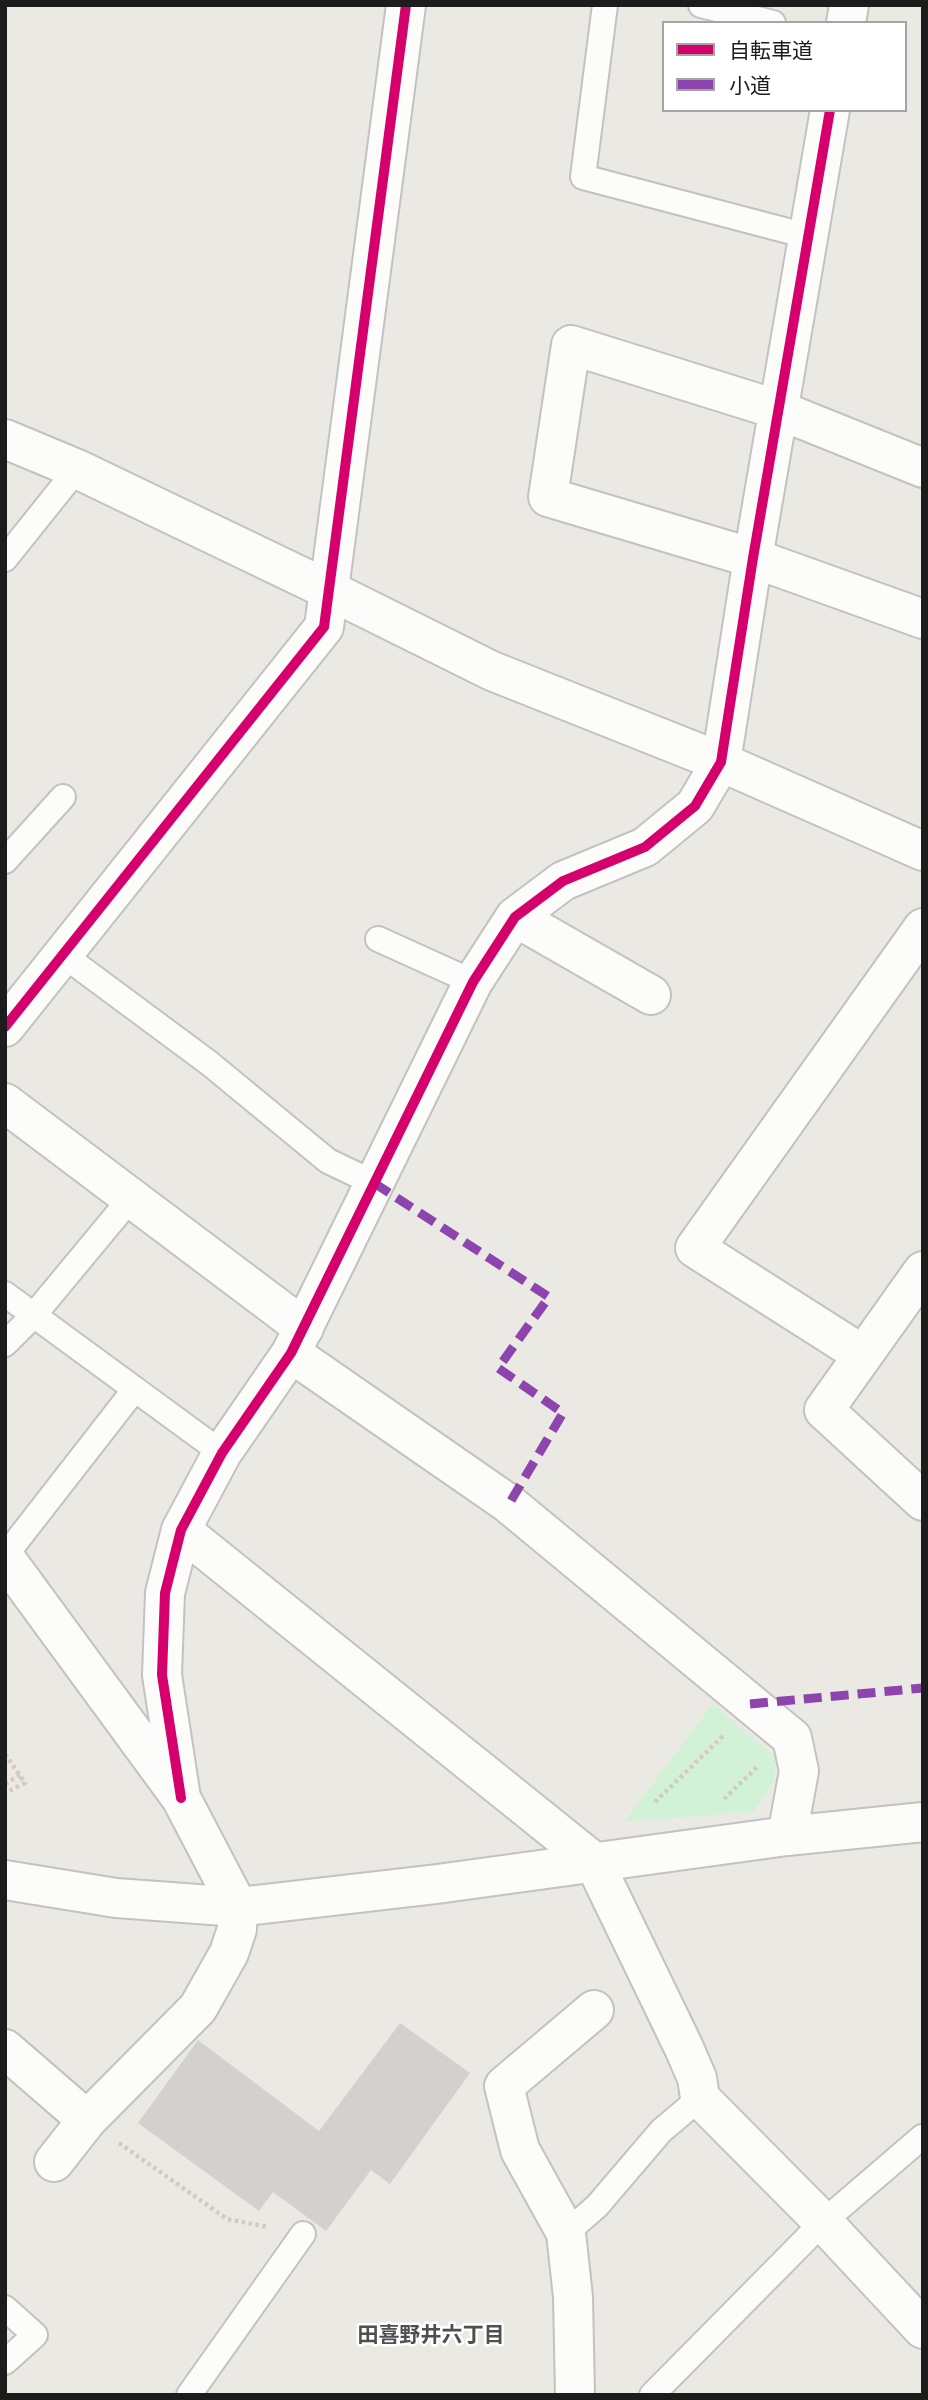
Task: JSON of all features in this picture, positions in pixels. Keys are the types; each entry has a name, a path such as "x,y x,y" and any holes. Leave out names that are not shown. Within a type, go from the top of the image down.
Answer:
{"street":[{"path":"5,1027 324,627 406,5"},
{"path":"181,1798 162,1675 165,1593 181,1530 222,1453 297,1340 473,982 515,917 563,881 645,847 695,806 721,762 830,112"},
{"path":"923,468 779,411 571,345 548,498 753,558 923,619"},
{"path":"5,439 77,469 492,671 721,762 923,851"},
{"path":"515,917 651,995"},
{"path":"863,1355 695,1248 923,928"},
{"path":"5,1103 131,1198 297,1340 509,1504 792,1738 799,1771 787,1836"},
{"path":"923,1271 824,1410 923,1501"},
{"path":"181,1530 594,1862 684,2048 696,2078 700,2098 823,2222 923,2329"},
{"path":"5,1557 181,1798 238,1907 237,1928 229,1953 198,2008 87,2120 54,2162"},
{"path":"5,1881 116,1898 238,1907 437,1884 787,1836 923,1822"},
{"path":"575,2395 573,2297 566,2233 520,2150 504,2086 594,2010"},
{"path":"5,2049 87,2120"}],"lane":[{"path":"605,5 583,177 807,236"},
{"path":"701,5 765,21"},
{"path":"5,559 77,469"},
{"path":"5,861 62,797"},
{"path":"378,939 473,982"},
{"path":"62,954 209,1063 328,1161 374,1183"},
{"path":"5,1343 34,1315 131,1198"},
{"path":"5,1294 222,1453"},
{"path":"5,1557 135,1389"},
{"path":"566,2233 597,2206 661,2131 700,2098"},
{"path":"652,2395 823,2222 922,2137"},
{"path":"189,2395 303,2234"},
{"path":"5,2308 35,2335 5,2362"}],"path":[{"path":"655,1802 725,1735 751,1704"},
{"path":"725,1735 733,1743"},
{"path":"5,1754 25,1783 5,1793"},
{"path":"724,1799 758,1766 750,1758"},
{"path":"5,1784 20,1775"},
{"path":"87,2120 227,2219 303,2234"}],"green space":[{"path":"713,1704 776,1758 773,1783 753,1812 624,1822"}],"building":[{"path":"400,2023 470,2073 390,2184 371,2170 326,2231 273,2192 259,2211 138,2123 198,2040 319,2131"}],"marked path":[{"path":"374,1183 549,1297 498,1368 563,1413 509,1504"},
{"path":"750,1704 923,1688"}],"cycle path":[{"path":"5,1027 324,627 406,5"},
{"path":"181,1798 162,1675 165,1593 181,1530 222,1453 291,1353 473,982 515,917 563,881 645,847 695,806 721,762 830,112"}],"district":[{"name":"田喜野井六丁目","path":"431,2337"}]}
